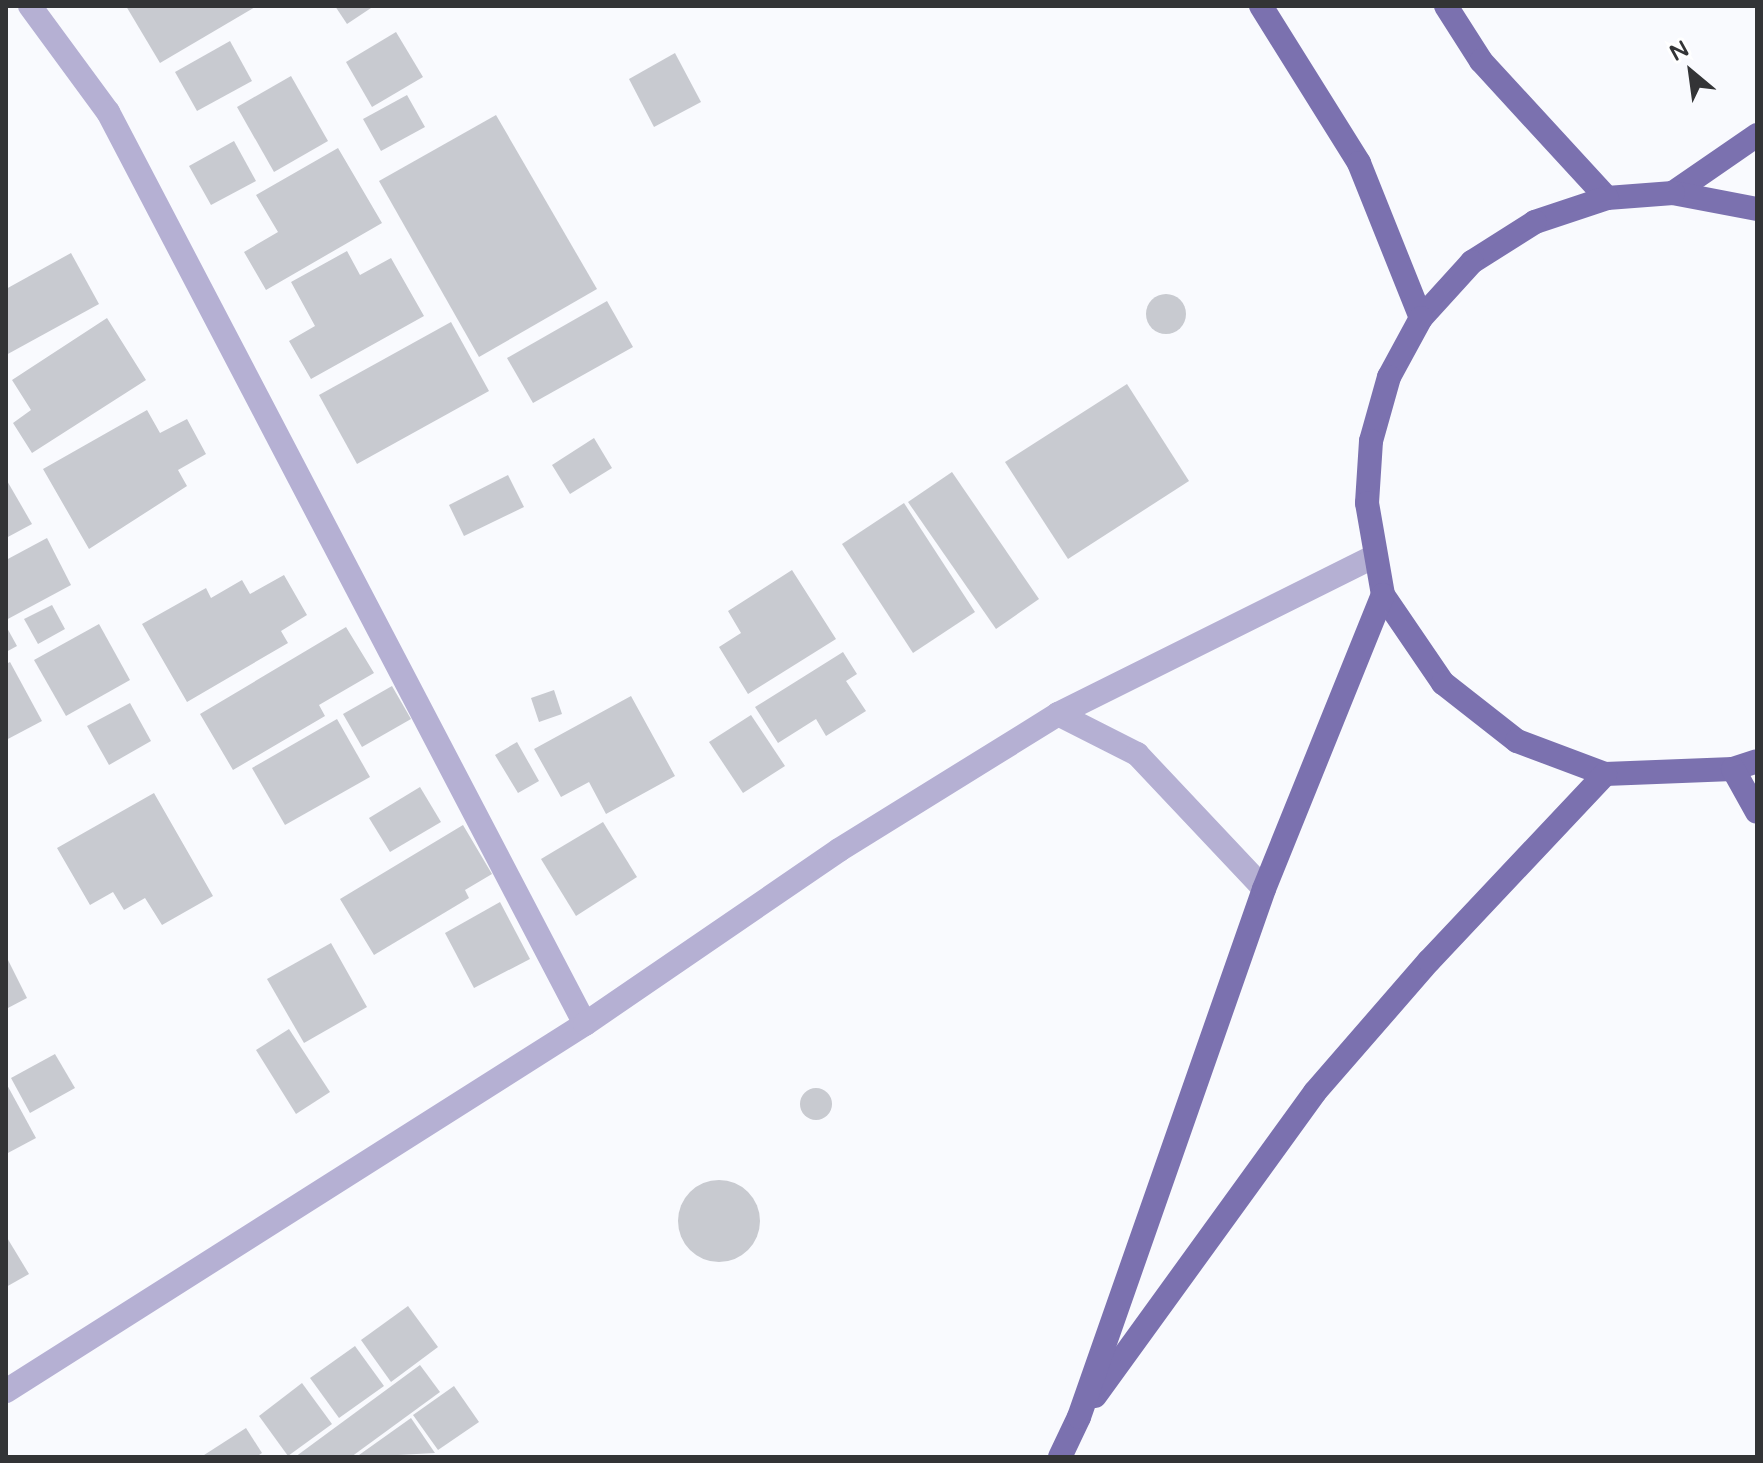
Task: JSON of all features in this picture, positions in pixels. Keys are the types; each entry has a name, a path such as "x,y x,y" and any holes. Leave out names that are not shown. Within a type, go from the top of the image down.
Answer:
{"main road":[{"path":"1261,6 1359,163 1421,318"},
{"path":"1446,6 1481,61 1607,198"},
{"path":"1673,193 1757,135"},
{"path":"1757,209 1673,193 1607,198 1535,222 1472,262 1421,318 1389,377 1371,441 1367,503 1373,557 1383,595 1443,683 1517,741 1605,774 1733,769 1757,761"},
{"path":"1060,1457 1079,1417 1264,889 1383,595"},
{"path":"1733,769 1757,812"},
{"path":"1079,1417 1315,1092 1429,961 1605,774"}],"street":[{"path":"30,6 108,112 585,1024"},
{"path":"6,1391 585,1024 839,850 1058,714 1373,557"},
{"path":"1058,714 1137,754 1264,889"}],"building":[{"path":"126,6 257,6 160,63"},
{"path":"335,6 374,6 347,24"},
{"path":"396,32 423,77 372,107 346,62"},
{"path":"230,41 252,81 197,111 175,72"},
{"path":"675,53 701,102 654,127 629,79"},
{"path":"291,76 328,141 274,172 237,107"},
{"path":"407,95 425,127 381,151 363,119"},
{"path":"496,115 597,289 479,357 379,181"},
{"path":"234,141 256,181 211,205 189,166"},
{"path":"338,148 382,223 266,290 244,252 278,232 256,195"},
{"path":"347,251 360,275 391,258 424,316 311,379 289,341 315,326 291,282"},
{"path":"71,253 99,304 6,355 6,289"},
{"path":"1166,294 1180,300 1186,314 1180,328 1166,334 1152,328 1146,314 1152,300"},
{"path":"607,301 633,347 533,403 507,358"},
{"path":"107,318 146,380 32,453 13,423 31,410 12,380"},
{"path":"451,322 489,391 357,464 319,395"},
{"path":"1127,384 1189,481 1068,559 1005,462"},
{"path":"147,410 160,433 187,419 206,454 178,470 187,486 89,549 43,469"},
{"path":"594,438 612,468 570,494 552,465"},
{"path":"952,472 1039,599 996,629 908,502"},
{"path":"508,475 524,507 464,536 449,505"},
{"path":"6,479 32,524 6,538"},
{"path":"904,503 975,612 913,653 842,544"},
{"path":"47,538 71,585 6,620 6,560"},
{"path":"792,570 836,639 748,694 719,647 741,633 728,611"},
{"path":"284,575 307,615 281,631 288,643 187,702 142,624 206,588 211,598 242,580 250,594"},
{"path":"52,605 65,629 38,644 24,619"},
{"path":"99,624 130,680 66,716 34,660"},
{"path":"6,626 17,646 6,652"},
{"path":"346,627 374,673 319,705 325,716 233,770 200,714"},
{"path":"843,652 857,674 846,681 866,711 826,736 816,719 778,743 755,707"},
{"path":"10,662 42,721 6,740 6,664"},
{"path":"392,686 411,719 362,747 343,714"},
{"path":"554,690 562,714 539,722 531,698"},
{"path":"631,696 675,776 606,814 589,782 561,797 534,749"},
{"path":"130,703 151,741 109,765 87,726"},
{"path":"751,715 785,766 743,793 709,742"},
{"path":"337,719 370,777 285,825 252,768"},
{"path":"517,742 539,781 518,793 495,755"},
{"path":"420,787 441,822 390,852 369,818"},
{"path":"154,793 213,896 162,925 145,898 124,910 113,892 90,905 57,848"},
{"path":"603,822 637,877 576,916 541,859"},
{"path":"463,825 492,874 465,890 469,898 374,955 340,899"},
{"path":"500,902 530,959 474,988 445,933"},
{"path":"331,943 367,1007 304,1043 267,979"},
{"path":"6,956 27,998 6,1009"},
{"path":"289,1029 330,1092 296,1114 256,1050"},
{"path":"55,1054 75,1088 30,1113 11,1078"},
{"path":"6,1083 36,1138 6,1154"},
{"path":"816,1088 827,1093 832,1104 827,1115 816,1120 805,1115 800,1104 805,1093"},
{"path":"719,1180 735,1183 748,1192 757,1205 760,1221 757,1237 748,1250 735,1259 719,1262 703,1259 690,1250 681,1237 678,1221 681,1205 690,1192 703,1183"},
{"path":"6,1236 29,1274 6,1287"},
{"path":"408,1306 438,1347 391,1382 361,1340"},
{"path":"355,1346 384,1386 339,1418 310,1378"},
{"path":"420,1365 440,1392 351,1457 295,1457"},
{"path":"302,1383 332,1424 288,1456 259,1416"},
{"path":"454,1386 479,1422 438,1450 413,1415"},
{"path":"411,1418 435,1453 359,1455"},
{"path":"246,1428 262,1453 256,1457 201,1457"}]}
